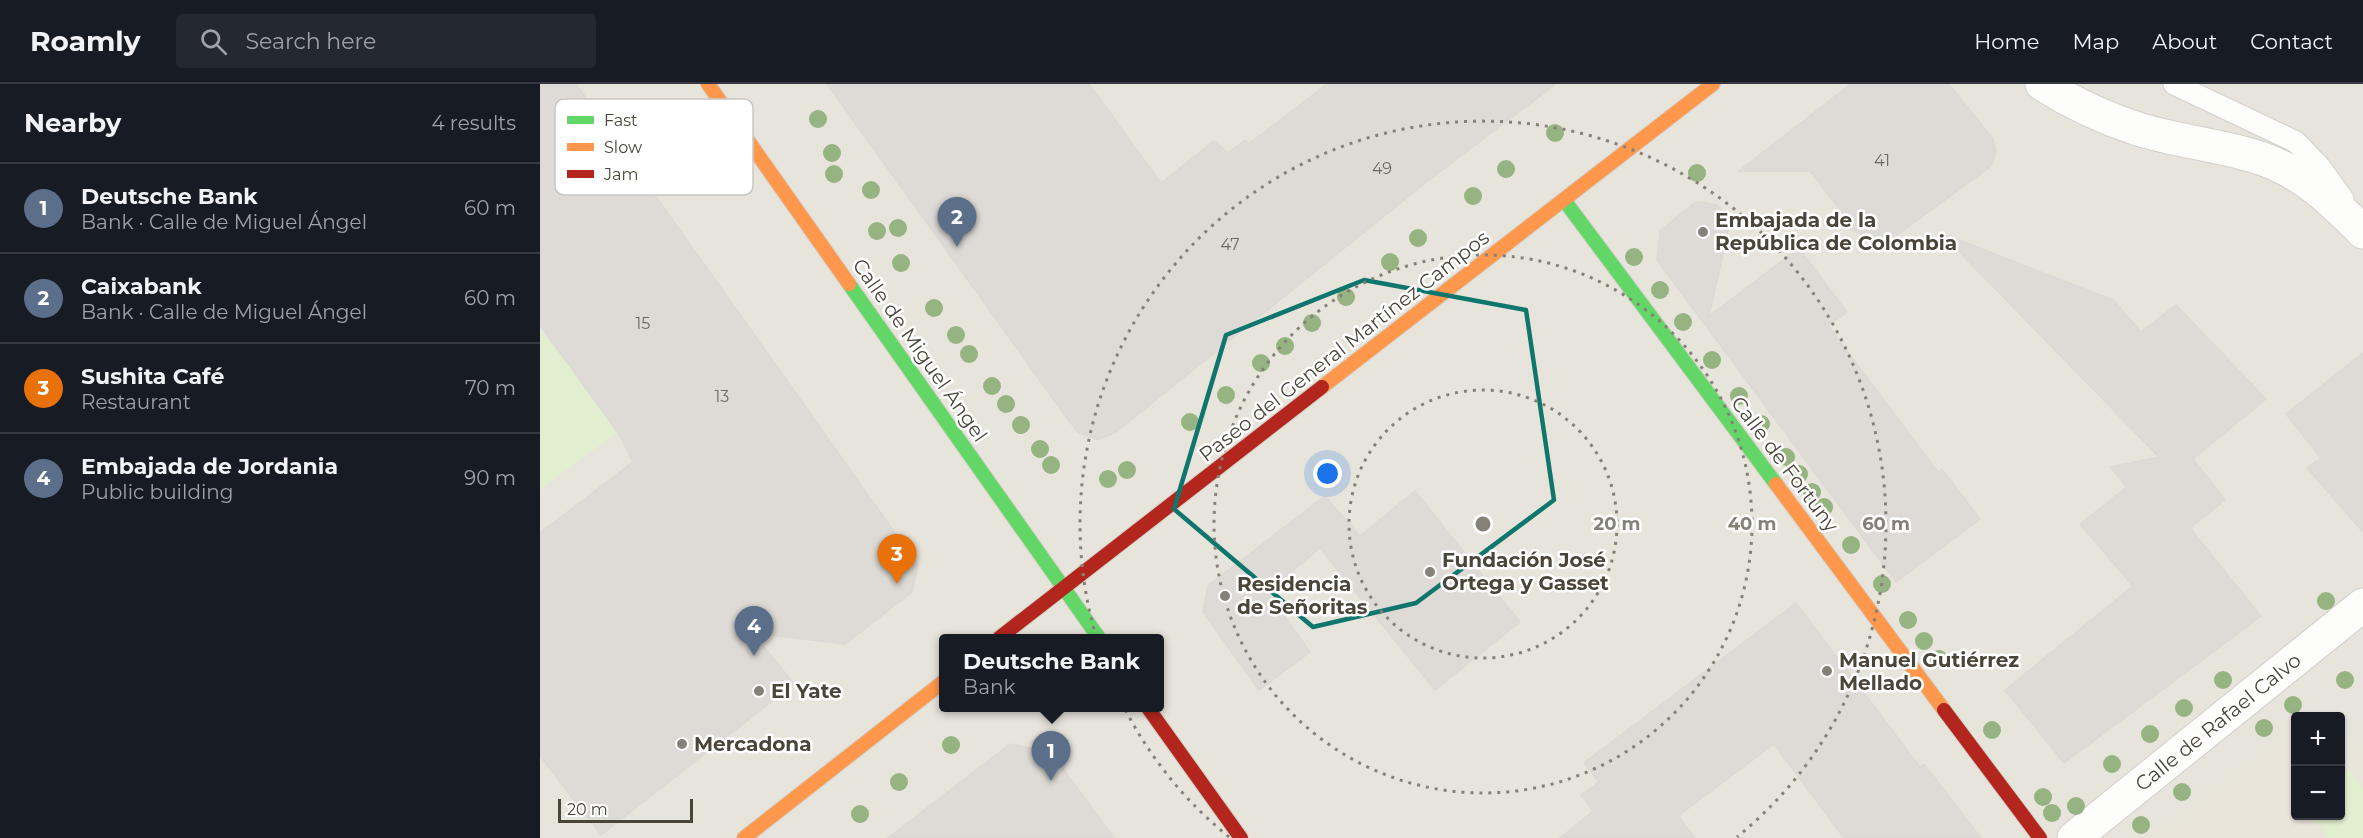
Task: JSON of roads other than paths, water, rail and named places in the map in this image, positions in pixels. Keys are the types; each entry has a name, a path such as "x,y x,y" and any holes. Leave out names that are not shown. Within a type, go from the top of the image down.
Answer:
{"street":[{"name":"Calle de Miguel Ángel","path":"708,84 719,99"},
{"name":"Paseo del General Martínez Campos","path":"1005,634 1713,84"},
{"path":"2042,84 2087,109 2138,129 2272,163 2325,194 2363,230"},
{"name":"Calle de Miguel Ángel","path":"753,148 1096,634"},
{"name":"Calle de Fortuny","path":"1564,200 2040,838"},
{"name":"Calle de Rafael Calvo","path":"2074,838 2363,605"},
{"path":"744,838 939,685"},
{"path":"1151,712 1241,838"}],"lane":[{"path":"2174,84 2296,142 2320,166 2363,230"}],"place":[{"name":"Embajada de la República de Colombia","path":"1703,232"},
{"name":"Caixabank","path":"957,247"},
{"name":"Fundación José Ortega y Gasset","path":"1430,572"},
{"name":"Sushita Café","path":"897,584"},
{"name":"Residencia de Señoritas","path":"1225,596"},
{"name":"Embajada de Jordania","path":"754,656"},
{"name":"Manuel Gutiérrez Mellado","path":"1827,671"},
{"name":"El Yate","path":"759,691"},
{"name":"Mercadona","path":"682,744"},
{"name":"Deutsche Bank","path":"1051,781"}]}
